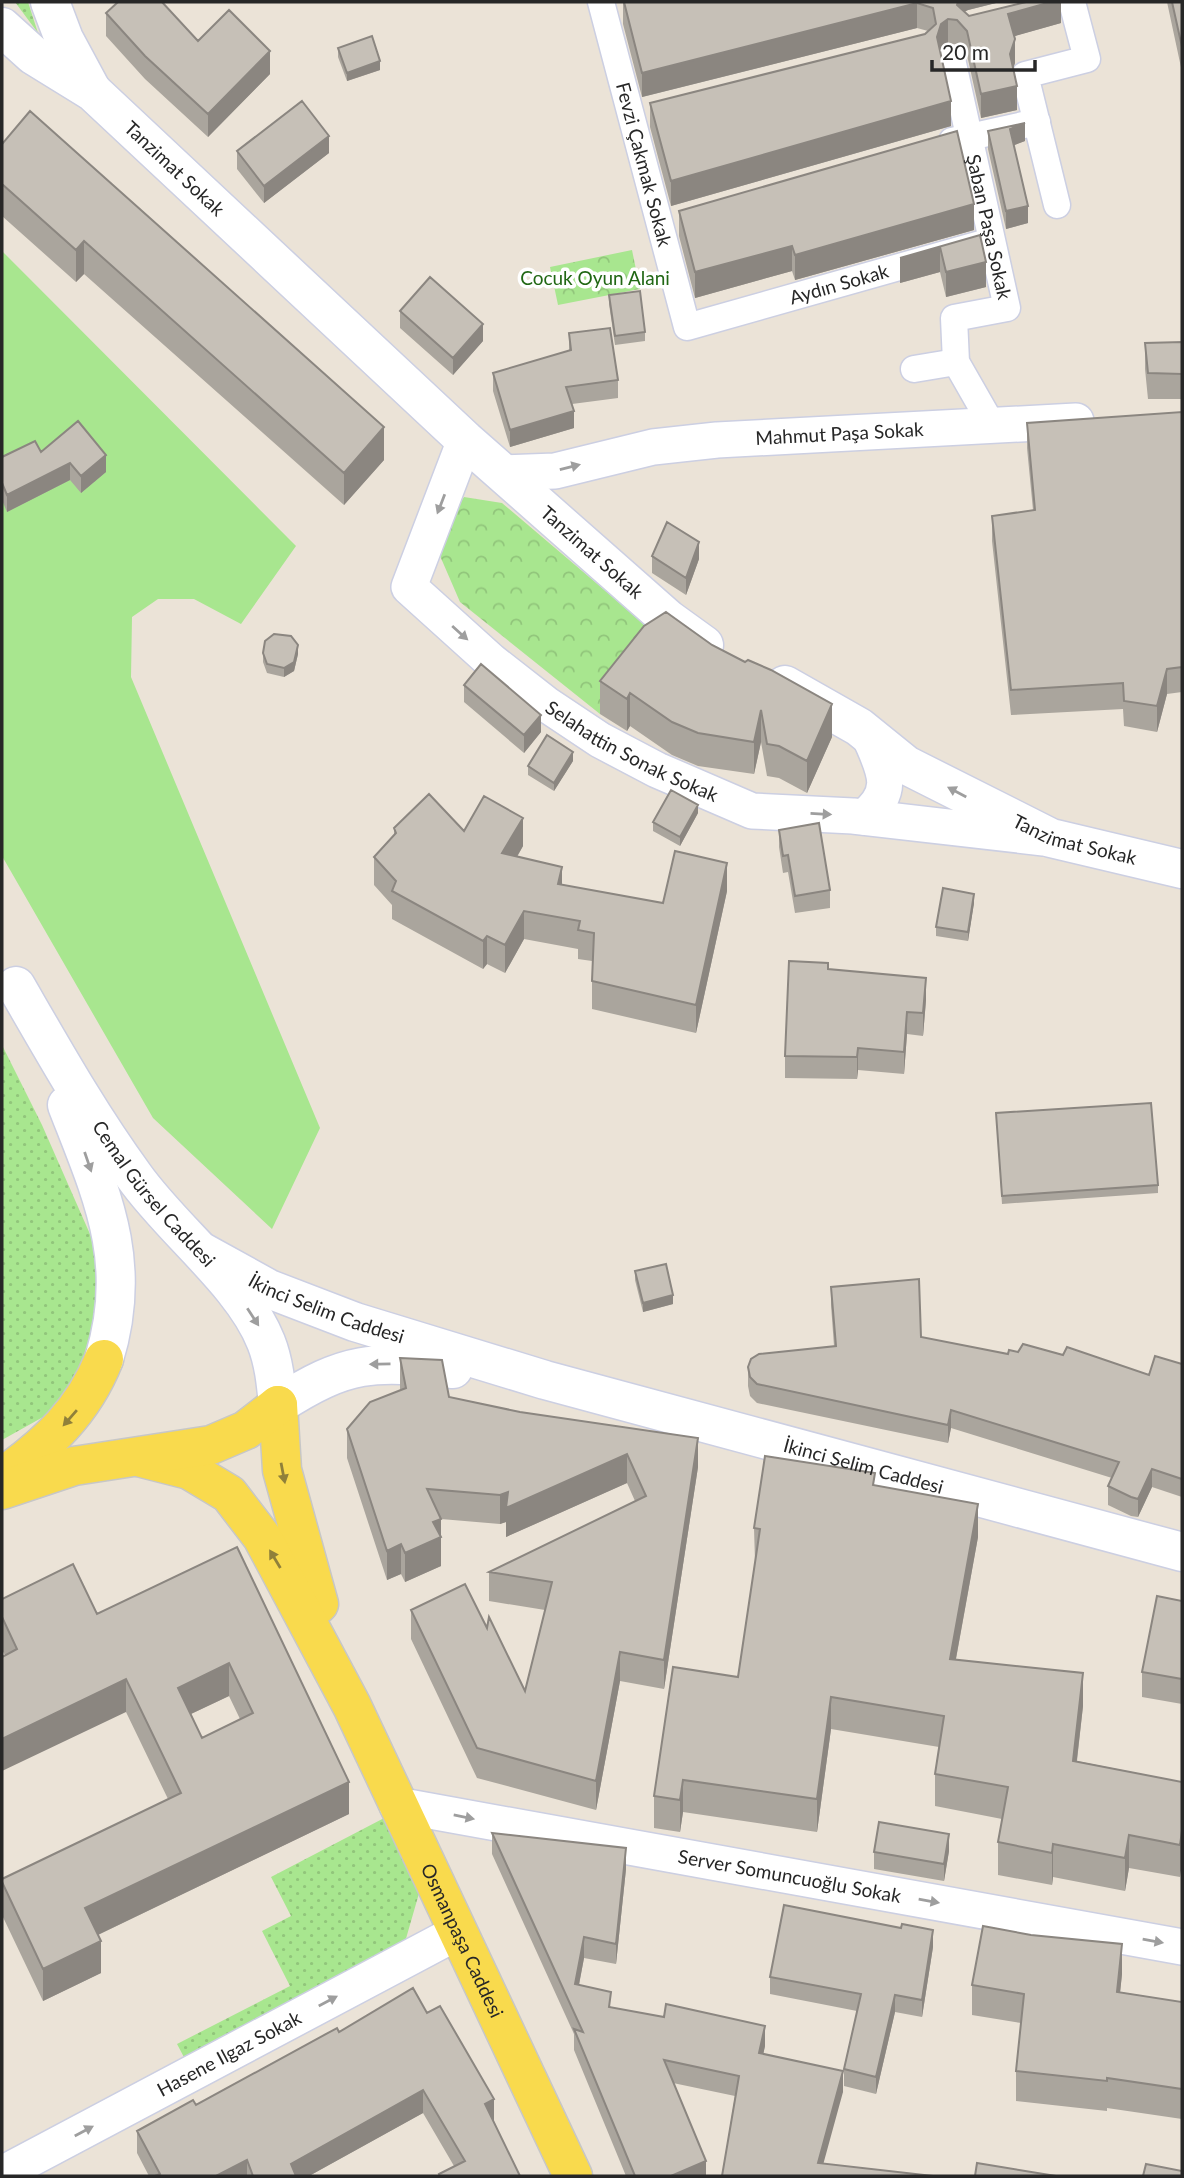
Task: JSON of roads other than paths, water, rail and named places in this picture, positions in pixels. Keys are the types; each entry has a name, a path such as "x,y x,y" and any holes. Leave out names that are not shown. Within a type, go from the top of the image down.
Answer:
{"main road":[{"path":"2,1477 51,1439 82,1405 104,1359"},
{"path":"2,1490 74,1465 142,1458 211,1446 246,1430 278,1405"},
{"name":"Osmanpaşa Caddesi","path":"278,1405 284,1481 302,1550 352,1706"},
{"name":"Osmanpaşa Caddesi","path":"142,1458 189,1470 229,1494 245,1511 284,1575 352,1706 456,1933 573,2176"}],"street":[{"name":"Tanzimat Sokak","path":"50,2 64,39 93,92"},
{"path":"1058,205 1025,75 1087,59 1072,2"},
{"path":"603,7 630,5"},
{"name":"Fevzi Çakmak Sokak","path":"603,7 658,226 687,327"},
{"name":"Tanzimat Sokak","path":"3,30 33,55 93,92 465,440 668,619 745,667 781,683 869,735 906,765 1051,838 1182,869"},
{"name":"Şaban Paşa Sokak","path":"926,51 933,57 961,51 968,137 1007,308 954,318 956,362 992,425"},
{"path":"631,116 657,110"},
{"path":"929,148 1037,122"},
{"path":"658,226 684,218"},
{"name":"Aydın Sokak","path":"687,327 991,241"},
{"path":"914,369 956,362"},
{"name":"Mahmut Paşa Sokak","path":"502,472 555,471 653,447 718,440 1113,420"},
{"name":"Selahattin Sonak Sokak","path":"465,440 409,587 491,661 546,705 600,740 657,770 752,811 864,817 1051,838"},
{"path":"864,817 881,804 885,789 882,767 869,735"},
{"name":"Cemal Gürsel Caddesi","path":"9,971 120,1158 167,1220 220,1274 258,1324 272,1361 278,1405"},
{"name":"Cemal Gürsel Caddesi","path":"9,971 84,1150 113,1239 118,1273 117,1306 104,1359"},
{"name":"İkinci Selim Caddesi","path":"193,1246 257,1283 310,1305 545,1380 1182,1552"},
{"name":"İkinci Selim Caddesi","path":"278,1405 327,1376 379,1363 545,1380"},
{"name":"Server Somuncuoğlu Sokak","path":"397,1805 1182,1947"},
{"name":"Hasene Ilgaz Sokak","path":"2,2174 54,2163 456,1933"}],"park label":[{"name":"Cocuk Oyun Alani","path":"595,278"}]}
